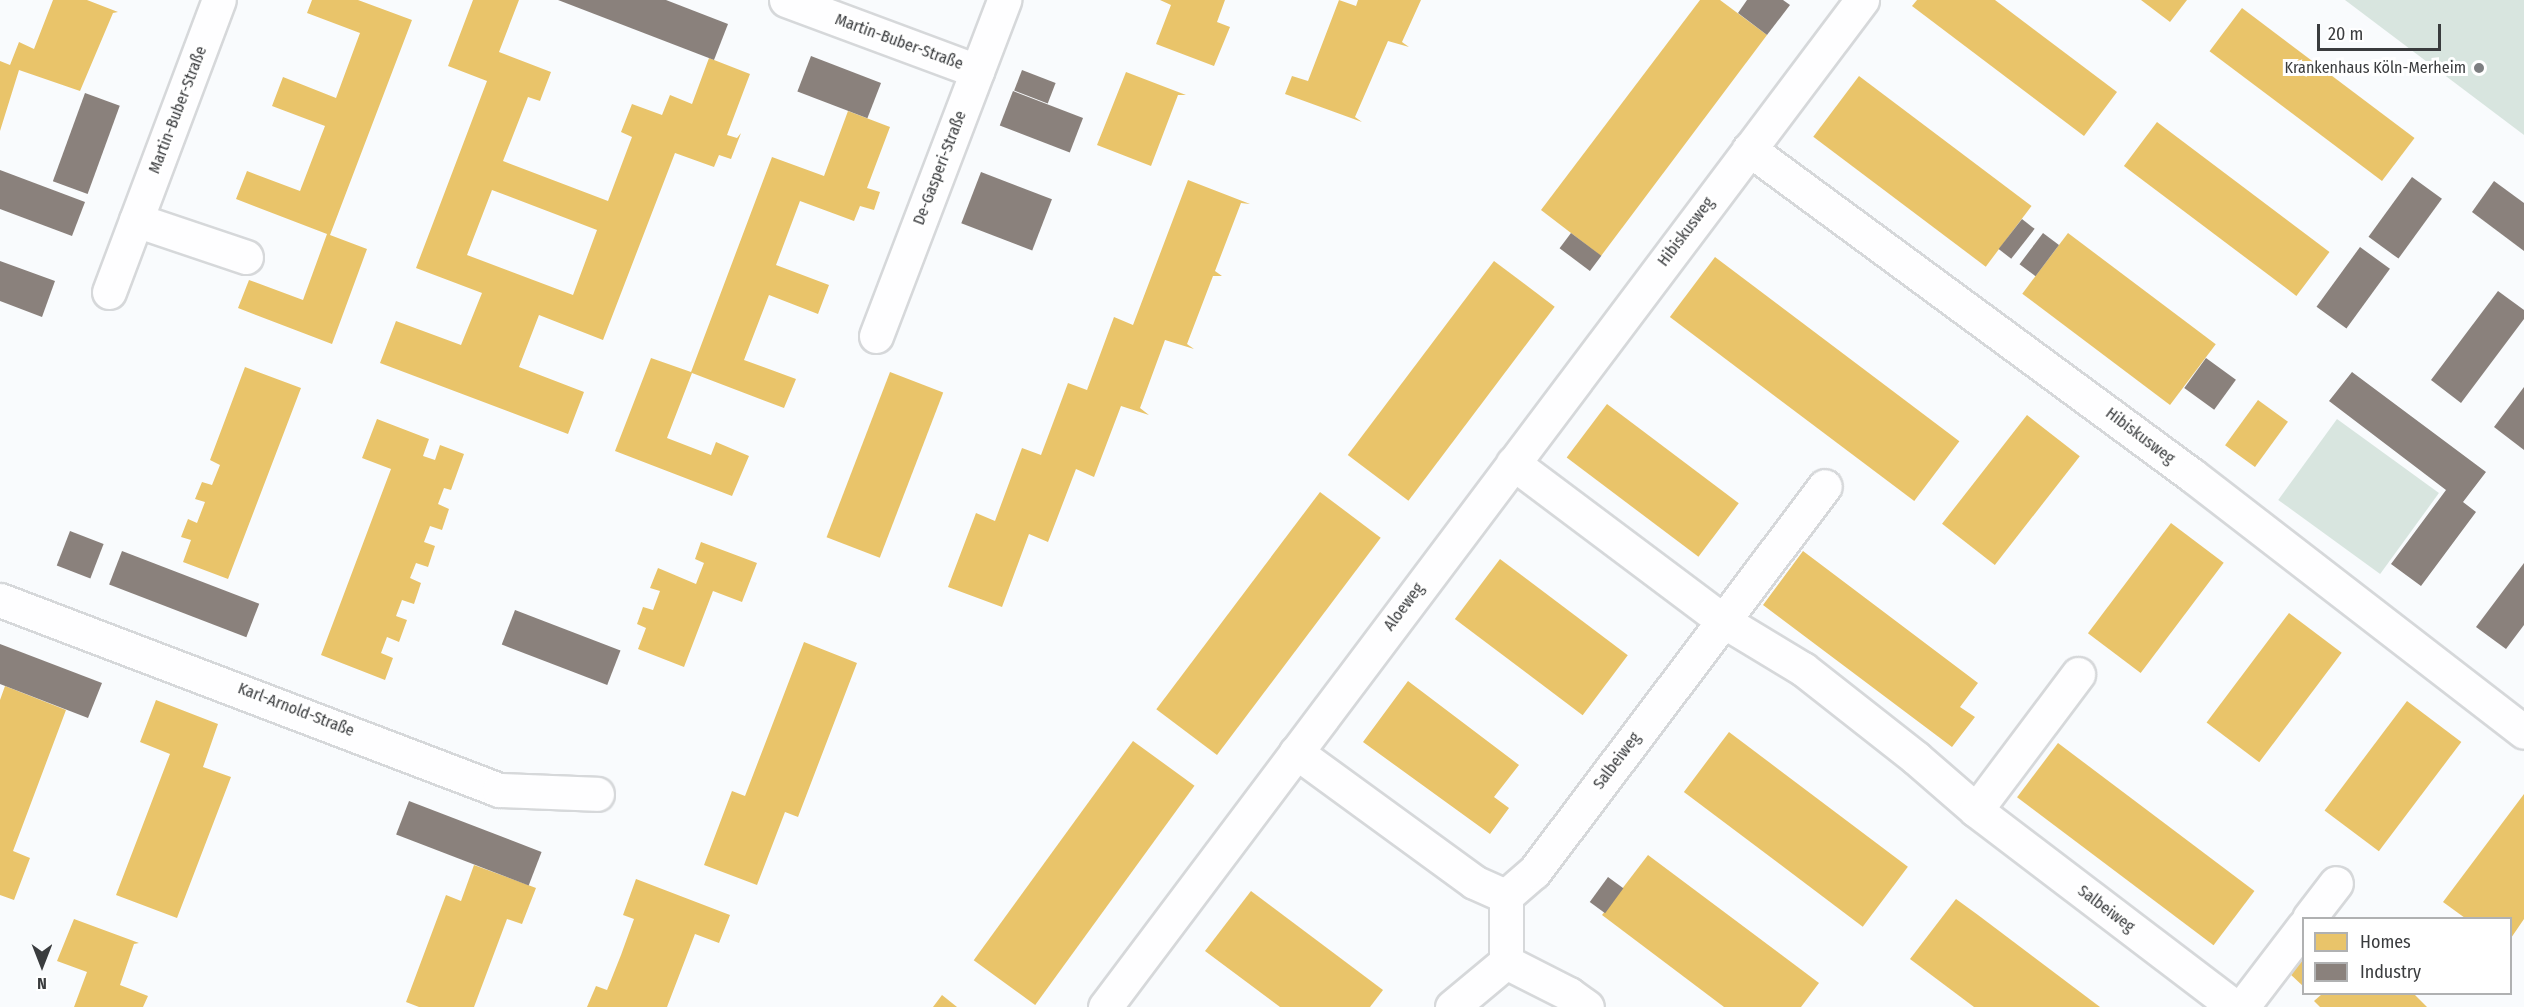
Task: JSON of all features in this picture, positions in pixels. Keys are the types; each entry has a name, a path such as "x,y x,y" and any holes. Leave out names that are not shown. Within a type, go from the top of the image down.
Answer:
{"street":[{"name":"Martin-Buber-Straße","path":"109,292 219,0"},
{"name":"Martin-Buber-Straße","path":"786,0 977,71"},
{"name":"De-Gasperi-Straße","path":"876,336 1004,0"},
{"name":"Hibiskusweg","path":"1623,315 1862,0"},
{"name":"Hibiskusweg","path":"1749,149 2184,469 2524,732"},
{"path":"136,219 246,257"},
{"name":"Aloeweg","path":"1105,1007 1623,315"},
{"path":"1513,463 1725,622"},
{"name":"Salbeiweg","path":"1506,896 1534,872 1725,622 1825,486"},
{"name":"Karl-Arnold-Straße","path":"0,600 499,790 597,794"},
{"name":"Salbeiweg","path":"1725,622 1803,669 1916,758 1976,810 2235,1007"},
{"path":"1976,810 2078,674"},
{"path":"1296,752 1474,882 1506,896 1506,962"},
{"path":"2310,917 2336,883"},
{"path":"2242,1007 2302,929"},
{"path":"1452,1007 1506,962"},
{"path":"1506,962 1569,994 1587,1007"}],"shaded area":[{"name":"Krankenhaus Köln-Merheim","path":"2345,0 2524,0 2524,135"},
{"path":"2337,419 2439,493 2380,574 2278,500"}],"building: Homes":[{"path":"53,0 87,0 118,12 113,13 80,91 19,70 0,131 0,61 10,65 19,42 34,49"},
{"path":"312,0 358,0 412,20 330,235 367,249 332,344 238,308 249,280 303,300 327,234 236,199 247,171 300,191 325,126 272,106 283,77 336,98 360,33 307,13"},
{"path":"473,0 519,0 499,52 551,72 540,101 528,97 503,161 608,201 632,137 621,132 632,104 662,115 670,95 692,104 709,58 750,74 727,135 737,138 741,133 731,159 719,155 714,167 675,153 603,340 539,315 519,367 584,392 568,434 380,363 396,321 461,345 482,293 416,268 487,81 448,66","holes":["492,190 597,230 573,295 467,255"]},
{"path":"1160,0 1225,0 1217,22 1230,27 1214,66 1156,44 1171,5"},
{"path":"1339,0 1356,6 1358,0 1421,0 1402,42 1409,47 1388,41 1355,117 1362,122 1285,94 1292,76 1308,81"},
{"path":"1700,0 1720,0 1767,35 1601,256 1541,210"},
{"path":"1917,0 1995,0 2117,92 2084,136 1912,6"},
{"path":"2141,0 2187,0 2170,22"},
{"path":"2242,8 2415,138 2382,181 2210,51"},
{"path":"1126,72 1186,95 1178,95 1151,166 1097,145"},
{"path":"1859,76 2032,206 1986,267 1813,137"},
{"path":"848,111 890,127 867,188 880,192 874,210 860,206 854,221 800,201 776,265 829,285 818,314 769,295 744,360 796,379 784,408 692,373 667,438 711,455 716,442 749,456 732,496 615,451 651,358 691,372 772,157 824,176"},
{"path":"2157,122 2330,252 2296,296 2124,166"},
{"path":"1188,180 1250,204 1241,203 1215,271 1222,276 1213,276 1187,344 1194,349 1165,340 1140,408 1149,415 1121,406 1094,477 1076,469 1048,542 1029,534 1002,607 948,587 976,513 995,521 1022,448 1041,455 1068,383 1087,390 1114,317 1133,325"},
{"path":"2068,233 2216,344 2170,405 2022,294"},
{"path":"1715,257 1959,441 1914,501 1670,317"},
{"path":"1494,261 1555,307 1408,501 1348,455"},
{"path":"245,367 301,388 228,579 183,562 191,540 181,537 188,519 197,523 205,502 195,499 202,482 212,485 220,465 210,460"},
{"path":"890,372 943,392 880,558 827,537"},
{"path":"2258,400 2288,422 2255,467 2225,445"},
{"path":"1607,404 1739,503 1698,557 1567,458"},
{"path":"2027,415 2080,456 1995,565 1942,524"},
{"path":"377,419 429,439 423,456 435,460 440,445 464,454 451,490 444,488 438,504 449,509 442,530 430,526 424,542 435,546 428,567 416,563 410,578 421,583 414,604 402,600 396,616 407,620 399,642 387,637 381,653 393,658 385,680 321,655 391,469 362,458"},
{"path":"1320,492 1381,538 1217,755 1156,709"},
{"path":"2171,523 2224,563 2141,673 2088,633"},
{"path":"701,542 757,563 742,602 713,591 684,667 638,649 646,628 637,624 643,607 653,610 660,591 650,588 658,568 696,584 704,563 695,559"},
{"path":"1803,551 1978,683 1960,707 1975,717 1952,747 1763,605"},
{"path":"1500,559 1628,655 1583,715 1455,619"},
{"path":"2289,613 2342,653 2259,762 2207,722"},
{"path":"804,642 857,663 798,817 785,812 757,885 704,865 732,791 745,796"},
{"path":"1408,681 1519,765 1494,797 1509,808 1490,834 1363,742"},
{"path":"5,686 66,710 13,851 30,858 14,900 0,895 0,700"},
{"path":"156,700 218,724 203,767 231,777 177,918 116,895 170,754 140,742"},
{"path":"2407,701 2461,742 2379,851 2325,810"},
{"path":"1729,732 1908,867 1863,927 1684,792"},
{"path":"1133,741 1194,786 1035,1005 974,960"},
{"path":"2058,743 2254,891 2214,945 2017,797"},
{"path":"2524,794 2524,919 2512,937 2512,917 2464,917 2443,902"},
{"path":"1648,855 1819,983 1801,1007 1724,1007 1602,915"},
{"path":"474,865 536,888 522,924 507,919 474,1007 419,1007 406,1002 446,895 461,901"},
{"path":"636,879 730,915 719,943 695,934 667,1007 587,1007 596,986 607,990 621,955 634,919 623,915"},
{"path":"1251,891 1383,990 1370,1007 1280,1007 1205,951"},
{"path":"1956,899 2100,1007 1974,1007 1910,959"},
{"path":"74,919 139,943 134,944 120,985 148,996 143,1007 74,1007 87,972 57,961"},
{"path":"2302,956 2302,985 2289,973"},
{"path":"942,995 957,1007 933,1007"},
{"path":"2321,995 2415,995 2427,1007 2320,1007 2314,1001"}],"building: Industry":[{"path":"558,0 666,0 728,24 714,60"},
{"path":"1747,0 1783,0 1790,5 1767,35 1738,13"},
{"path":"811,56 881,83 867,118 797,91"},
{"path":"1022,70 1056,83 1048,103 1014,91"},
{"path":"1013,91 1083,118 1070,152 1000,126"},
{"path":"85,93 120,106 88,194 53,181"},
{"path":"0,170 85,202 72,236 0,209"},
{"path":"981,172 1052,199 1032,251 961,223"},
{"path":"2412,177 2442,199 2398,259 2369,237"},
{"path":"2494,181 2524,203 2524,251 2472,212"},
{"path":"2022,219 2035,229 2011,259 1999,249"},
{"path":"1571,233 1601,256 1590,271 1560,248"},
{"path":"2043,233 2059,245 2036,276 2020,264"},
{"path":"2360,247 2390,269 2346,329 2317,307"},
{"path":"0,261 55,281 42,317 0,301"},
{"path":"2498,291 2524,310 2524,319 2461,403 2431,380"},
{"path":"2206,358 2236,380 2214,410 2184,388"},
{"path":"2352,372 2486,472 2463,502 2476,512 2421,586 2391,564 2446,490 2329,401"},
{"path":"2524,387 2524,450 2494,427"},
{"path":"70,531 104,544 90,578 57,566"},
{"path":"122,551 259,604 246,637 109,585"},
{"path":"2524,563 2524,625 2506,649 2476,627"},
{"path":"515,610 620,650 607,685 502,645"},
{"path":"0,644 102,683 88,718 0,684"},
{"path":"409,801 542,852 529,885 396,835"},
{"path":"1608,877 1623,888 1605,913 1590,902"}],"place":[{"name":"Krankenhaus Köln-Merheim","path":"2479,68"}]}
